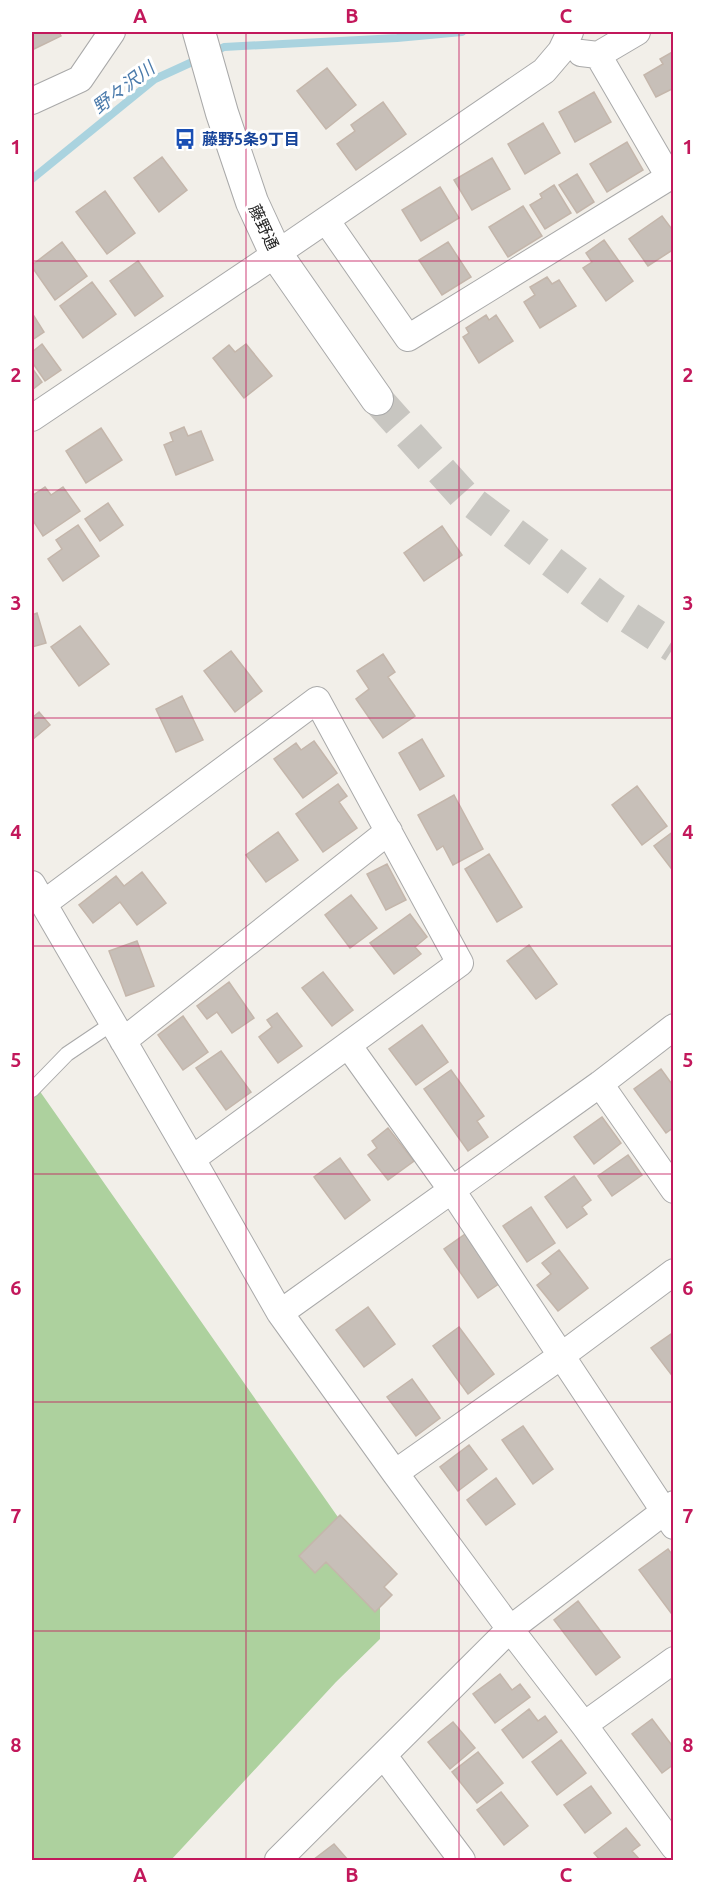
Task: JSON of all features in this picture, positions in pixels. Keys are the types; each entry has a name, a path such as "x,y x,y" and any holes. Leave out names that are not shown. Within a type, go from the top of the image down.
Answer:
{"street":[{"path":"32,101 80,79 112,32"},
{"name":"藤野通","path":"199,32 222,113 252,202 276,254 377,399"},
{"path":"598,55 637,32"},
{"path":"32,418 544,71 565,41 598,55 671,175 408,338 326,220"},
{"path":"192,1159 460,963 317,700 37,894 280,1313 510,1629 674,1847"},
{"path":"118,1032 389,831"},
{"path":"280,1313 600,1084 674,1028"},
{"path":"278,1860 510,1629 670,1514 561,1356 452,1189 348,1045"},
{"path":"600,1084 674,1190"},
{"path":"395,1473 561,1356 674,1272"},
{"path":"584,1725 674,1660"},
{"path":"384,1756 462,1860"}],"lane":[{"path":"32,1090 67,1054 118,1032"}],"green space":[{"path":"32,1080 354,1540 380,1596 380,1639 336,1682 171,1860 32,1860"}],"building":[{"path":"32,32 59,32 61,36 32,50"},
{"path":"674,51 674,88 656,97 644,75 663,64 660,59"},
{"path":"327,68 356,105 326,129 297,91"},
{"path":"594,92 611,122 575,142 559,112"},
{"path":"383,102 406,134 356,170 337,144 355,131 351,125"},
{"path":"543,123 560,153 525,174 508,144"},
{"path":"627,142 643,170 607,192 590,164"},
{"path":"162,157 187,190 159,212 134,178"},
{"path":"492,158 510,189 472,210 454,180"},
{"path":"577,174 594,202 577,213 559,185"},
{"path":"554,185 571,213 545,229 530,205 542,198 540,194"},
{"path":"440,187 459,218 421,241 402,210"},
{"path":"105,191 135,233 107,254 76,212"},
{"path":"523,206 542,236 508,257 489,227"},
{"path":"662,216 674,232 674,249 648,266 629,239"},
{"path":"604,240 633,281 606,301 583,268 592,262 586,253"},
{"path":"62,242 87,276 55,300 32,265"},
{"path":"448,242 471,277 442,295 419,260"},
{"path":"138,261 163,296 135,316 110,281"},
{"path":"547,277 552,284 559,280 576,306 540,328 524,302 535,295 530,287"},
{"path":"92,282 116,314 83,338 60,306"},
{"path":"32,313 44,332 32,340"},
{"path":"486,315 489,320 496,315 513,341 479,363 463,337 469,333 466,328"},
{"path":"42,344 61,370 45,381 32,362 32,352"},
{"path":"246,344 272,376 244,398 213,358 229,345 235,352"},
{"path":"32,368 42,382 32,390"},
{"path":"184,427 188,436 201,431 213,460 176,475 164,445 173,441 170,433"},
{"path":"101,428 122,460 86,483 66,451"},
{"path":"45,487 51,495 63,487 80,511 43,536 32,519 32,496"},
{"path":"108,503 123,525 100,541 85,519"},
{"path":"78,525 99,556 63,581 48,559 62,549 56,540"},
{"path":"442,526 462,555 424,581 404,553"},
{"path":"37,613 46,643 32,647 32,615"},
{"path":"80,626 109,664 79,686 51,647"},
{"path":"231,651 262,691 235,712 204,671"},
{"path":"383,654 395,672 388,677 415,716 383,738 356,699 369,689 357,671"},
{"path":"182,696 203,740 176,752 156,709"},
{"path":"39,712 50,725 32,740 32,718"},
{"path":"422,739 444,776 420,790 399,753"},
{"path":"314,741 337,773 303,798 274,759 296,743 301,750"},
{"path":"338,784 347,796 339,802 357,828 323,852 296,814"},
{"path":"637,786 667,826 642,845 612,805"},
{"path":"454,795 483,849 453,865 443,846 437,850 418,815"},
{"path":"674,831 674,872 654,846"},
{"path":"278,832 298,860 266,882 246,855"},
{"path":"489,854 522,907 497,922 465,869"},
{"path":"387,864 406,900 386,910 367,874"},
{"path":"142,872 166,903 137,925 120,902 93,923 79,905 116,876 124,886"},
{"path":"351,895 377,928 350,948 325,915"},
{"path":"410,914 427,937 415,947 421,954 394,974 370,943"},
{"path":"137,941 154,986 126,996 109,951"},
{"path":"529,945 557,984 536,999 507,961"},
{"path":"323,972 353,1010 332,1026 302,988"},
{"path":"229,982 254,1018 232,1033 217,1012 207,1019 197,1006"},
{"path":"277,1013 302,1046 278,1063 259,1037 272,1027 267,1020"},
{"path":"183,1016 208,1052 183,1070 158,1035"},
{"path":"422,1025 448,1062 416,1085 389,1049"},
{"path":"221,1051 251,1092 226,1110 196,1068"},
{"path":"661,1069 674,1087 674,1127 666,1133 634,1089"},
{"path":"451,1070 484,1116 477,1121 488,1137 468,1151 424,1089"},
{"path":"602,1117 621,1143 594,1164 574,1137"},
{"path":"388,1128 414,1161 388,1180 368,1155 377,1148 372,1141"},
{"path":"628,1155 642,1175 612,1196 598,1176"},
{"path":"340,1158 370,1200 345,1219 314,1177"},
{"path":"574,1176 591,1200 582,1207 587,1214 567,1228 545,1197"},
{"path":"531,1207 555,1243 527,1262 503,1226"},
{"path":"468,1232 503,1281 478,1298 444,1249"},
{"path":"559,1250 588,1288 558,1311 537,1285 551,1274 542,1263"},
{"path":"368,1307 395,1344 364,1367 336,1330"},
{"path":"459,1327 494,1374 468,1394 433,1346"},
{"path":"674,1332 674,1378 651,1348"},
{"path":"412,1379 440,1418 416,1436 387,1397"},
{"path":"523,1426 553,1469 533,1484 502,1440"},
{"path":"469,1445 487,1469 458,1491 440,1467"},
{"path":"496,1478 515,1504 486,1525 467,1500"},
{"path":"340,1515 397,1574 384,1587 392,1595 375,1612 326,1562 315,1573 299,1556"},
{"path":"668,1549 674,1557 674,1617 639,1570"},
{"path":"578,1601 620,1657 596,1675 554,1620"},
{"path":"500,1674 512,1690 520,1684 530,1697 495,1723 473,1694"},
{"path":"529,1709 538,1721 545,1716 557,1732 523,1758 502,1730"},
{"path":"652,1719 674,1748 674,1764 662,1773 632,1734"},
{"path":"453,1722 475,1748 450,1769 428,1742"},
{"path":"561,1740 586,1773 557,1795 532,1762"},
{"path":"478,1752 503,1783 477,1803 452,1772"},
{"path":"591,1786 611,1813 585,1833 564,1805"},
{"path":"501,1792 528,1826 504,1845 477,1810"},
{"path":"626,1828 640,1845 632,1851 640,1860 600,1860 594,1853"},
{"path":"334,1844 348,1860 313,1860"}],"waterway":[{"name":"野々沢川","path":"212,53 224,47 397,38 462,32"},
{"name":"野々沢川","path":"32,179 155,79 201,58"}],"tunnel":[{"path":"377,399 464,496 608,604 674,647"}],"place":[{"name":"藤野5条9丁目","path":"185,139"}]}
